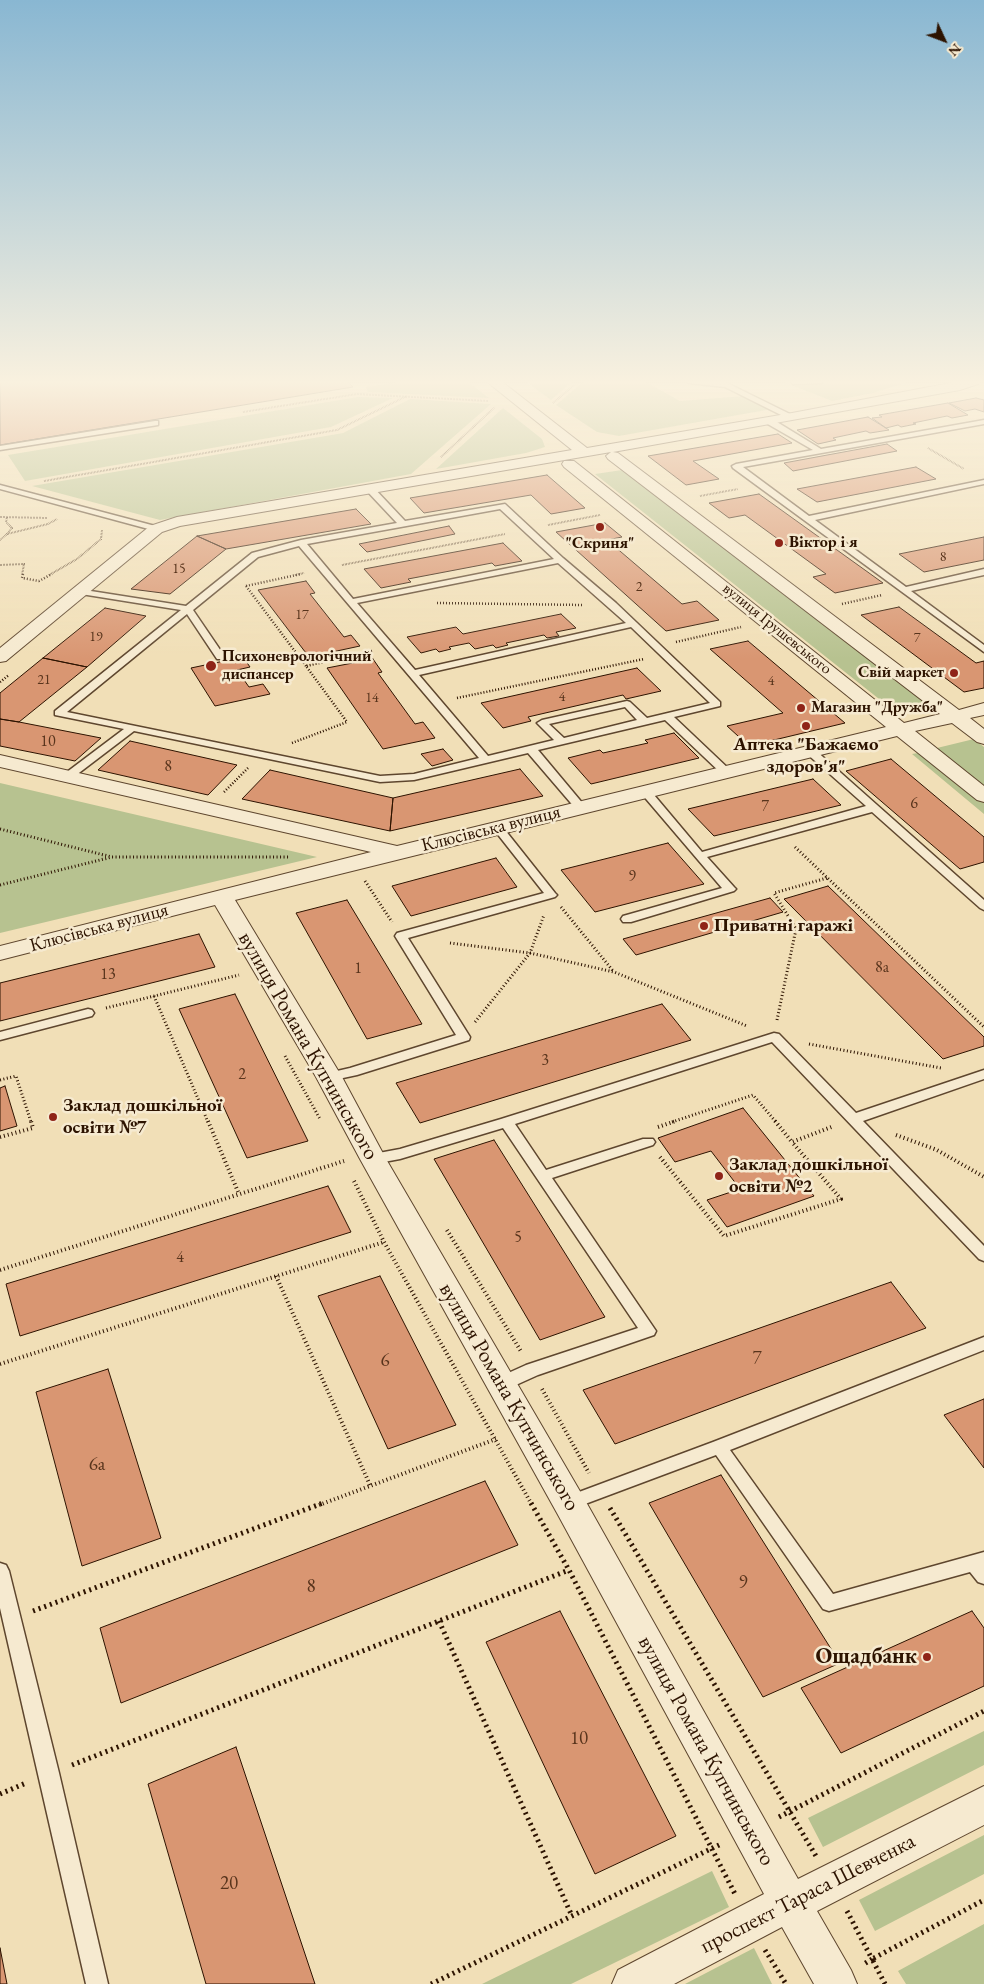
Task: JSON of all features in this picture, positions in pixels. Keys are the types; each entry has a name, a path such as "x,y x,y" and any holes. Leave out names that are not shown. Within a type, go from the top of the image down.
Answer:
{"street":[{"path":"0,657 156,530 177,522 458,474"},
{"name":"вулиця Грушевського","path":"581,474 984,796"},
{"name":"вулиця Грушевського","path":"636,474 984,738"},
{"name":"Клюсівська вулиця","path":"0,954 397,852 984,709"},
{"path":"0,761 397,852"},
{"name":"вулиця Романа Купчинського","path":"222,896 329,1077 358,1169 501,1384 836,1984"},
{"name":"проспект Тараса Шевченка","path":"632,1984 749,1922 832,1883 984,1805"}],"lane":[{"path":"746,474 984,649"},
{"path":"808,519 984,482"},
{"path":"1,485 156,530"},
{"path":"369,488 402,524"},
{"path":"502,506 560,560 613,605 717,704 414,777 380,779 59,712 256,555 301,543 402,524 502,506"},
{"path":"301,543 486,760"},
{"path":"352,602 560,560"},
{"path":"904,590 984,572"},
{"path":"81,591 188,609 220,657"},
{"path":"412,674 632,624"},
{"path":"562,742 542,723 626,704 645,722"},
{"path":"667,716 726,772"},
{"path":"67,777 132,728"},
{"path":"531,750 580,807"},
{"path":"810,751 984,906"},
{"path":"627,919 730,889 644,791"},
{"path":"700,856 872,808"},
{"path":"329,1077 352,1072 464,1036 401,936 551,895 506,842 497,828"},
{"path":"0,1036 88,1013"},
{"path":"358,1169 400,1154 774,1037 984,1255"},
{"path":"854,1119 984,1074"},
{"path":"501,1384 532,1370 648,1332 506,1122"},
{"path":"542,1176 648,1142"},
{"path":"569,1503 600,1493 984,1344"},
{"path":"719,1447 829,1603 981,1566"},
{"path":"0,1571 97,1984"}],"path":[{"path":"38,482 86,474"},
{"path":"0,517 64,519"},
{"path":"0,540 12,528 6,522 7,517"},
{"path":"7,534 48,524 57,518"},
{"path":"0,565 24,564 22,578 39,581 77,558 101,538 102,528"},
{"path":"208,808 262,755 347,722 246,586 528,529"},
{"path":"429,603 613,605"},
{"path":"306,666 389,647"},
{"path":"437,703 664,654"},
{"path":"0,829 112,857"},
{"path":"780,833 984,1027"},
{"path":"0,885 112,857 298,856"},
{"path":"774,1037 796,929 774,893 827,878"},
{"path":"364,879 401,936 530,953 614,972 774,1037 948,1069"},
{"path":"464,1036 530,953 551,895"},
{"path":"551,895 614,972"},
{"path":"234,967 244,984"},
{"path":"88,1013 239,975"},
{"path":"154,996 239,1194"},
{"path":"282,1051 325,1128"},
{"path":"0,1080 16,1076 33,1128 0,1137"},
{"path":"753,1095 792,1142 841,1199 724,1236 648,1142 645,1131 753,1095"},
{"path":"792,1142 854,1119 937,1150 984,1177"},
{"path":"339,1153 344,1161 358,1169 384,1242 569,1570 749,1922 786,1984"},
{"path":"0,1270 344,1161"},
{"path":"446,1229 532,1370 600,1493 791,1812 832,1883 885,1984"},
{"path":"0,1364 384,1242"},
{"path":"276,1276 370,1485"},
{"path":"12,1619 496,1439"},
{"path":"0,1794 569,1570"},
{"path":"439,1621 572,1916"},
{"path":"431,1984 712,1848 791,1812 984,1711"},
{"path":"872,1959 984,1900"}],"green space":[{"path":"20,474 67,474 25,481"},
{"path":"105,474 411,474 160,520 32,486"},
{"path":"595,474 627,474 924,702 893,710"},
{"path":"974,739 984,747 984,786 937,748"},
{"path":"924,752 984,801 984,814 912,754"},
{"path":"0,783 317,857 0,933"},
{"path":"984,1731 984,1765 823,1847 808,1818"},
{"path":"984,1835 984,1874 875,1931 859,1900"},
{"path":"712,1871 729,1907 571,1984 482,1984"},
{"path":"984,1924 984,1984 906,1984 898,1971"},
{"path":"754,1948 772,1984 685,1984"}],"building":[{"path":"671,474 711,474 719,479 686,485"},
{"path":"880,474 927,474 936,479 817,502 797,489"},
{"path":"547,475 585,508 551,514 531,495 424,513 410,498"},
{"path":"759,494 883,583 835,593 813,577 826,574 745,515 729,518 709,503"},
{"path":"356,509 371,524 226,549 197,536"},
{"path":"605,523 622,537 607,540 682,604 697,601 719,620 666,631 556,532"},
{"path":"449,526 455,534 367,552 359,544"},
{"path":"197,536 226,549 170,594 131,589"},
{"path":"984,537 984,560 924,572 899,554"},
{"path":"503,543 522,561 495,566 492,563 408,579 411,582 381,588 364,569"},
{"path":"306,581 315,593 310,594 344,637 351,635 360,646 309,657 258,590"},
{"path":"899,607 976,663 984,661 984,688 964,692 861,615"},
{"path":"105,608 146,616 87,667 43,658"},
{"path":"561,614 576,628 556,632 559,636 547,638 544,635 506,643 508,645 496,648 493,645 475,649 469,643 449,647 451,649 439,652 436,649 421,653 407,637 456,627 463,634"},
{"path":"748,641 845,723 749,746 727,726 783,713 710,649"},
{"path":"243,657 250,667 237,670 249,687 263,684 270,694 215,706 191,668"},
{"path":"43,658 87,667 19,722 0,719 0,693"},
{"path":"373,659 382,672 378,673 415,724 423,722 435,738 383,749 327,668"},
{"path":"637,668 661,691 626,699 623,695 528,717 531,721 503,728 481,703"},
{"path":"0,719 101,738 75,761 0,746"},
{"path":"674,733 699,758 591,784 568,758 600,750 603,753 648,743 645,740"},
{"path":"130,741 237,765 208,795 98,770"},
{"path":"443,749 453,760 432,766 421,754"},
{"path":"891,759 984,837 984,862 960,869 846,771"},
{"path":"520,769 543,796 390,831 393,798"},
{"path":"270,770 393,798 390,831 242,799"},
{"path":"813,779 841,805 714,836 688,809"},
{"path":"668,843 704,884 595,912 561,870"},
{"path":"496,858 517,887 411,916 392,886"},
{"path":"828,886 984,1037 984,1046 943,1059 784,899"},
{"name":"Приватні гаражі","path":"770,898 783,912 636,955 623,939"},
{"path":"347,900 422,1024 367,1039 296,913"},
{"path":"199,934 215,967 0,1021 0,983"},
{"path":"235,994 308,1141 247,1158 179,1009"},
{"path":"662,1004 691,1040 420,1123 396,1083"},
{"name":"Заклад дошкільної освіти №7","path":"5,1086 17,1126 0,1131 0,1088"},
{"path":"743,1108 814,1196 727,1227 707,1200 740,1189 711,1151 675,1162 658,1138"},
{"path":"494,1140 605,1317 540,1340 434,1159"},
{"path":"328,1186 351,1232 20,1336 6,1284"},
{"path":"380,1276 456,1425 388,1449 318,1296"},
{"path":"891,1282 926,1328 615,1444 583,1390"},
{"path":"108,1369 161,1538 82,1566 36,1392"},
{"path":"984,1399 984,1468 944,1415"},
{"path":"721,1475 840,1663 763,1697 649,1503"},
{"path":"485,1481 518,1545 121,1703 100,1628"},
{"path":"560,1611 676,1836 595,1874 486,1642"},
{"name":"Ощадбанк","path":"972,1611 984,1628 984,1686 841,1753 801,1688"},
{"path":"236,1747 315,1984 206,1984 148,1784"},
{"path":"0,1948 7,1984 0,1984"}],"place":[{"name":"\"Скриня\"","path":"600,527"},
{"name":"Віктор і я","path":"779,543"},
{"name":"Психоневрологічний диспансер","path":"211,666"},
{"name":"Свiй маркет","path":"954,673"},
{"name":"Магазин \"Дружба\"","path":"801,708"},
{"name":"Аптека \"Бажаємо здоров'я\"","path":"806,726"},
{"name":"Приватні гаражі","path":"704,926"},
{"name":"Заклад дошкільної освіти №7","path":"53,1117"},
{"name":"Заклад дошкільної освіти №2","path":"719,1176"},
{"name":"Ощадбанк","path":"927,1657"}]}
